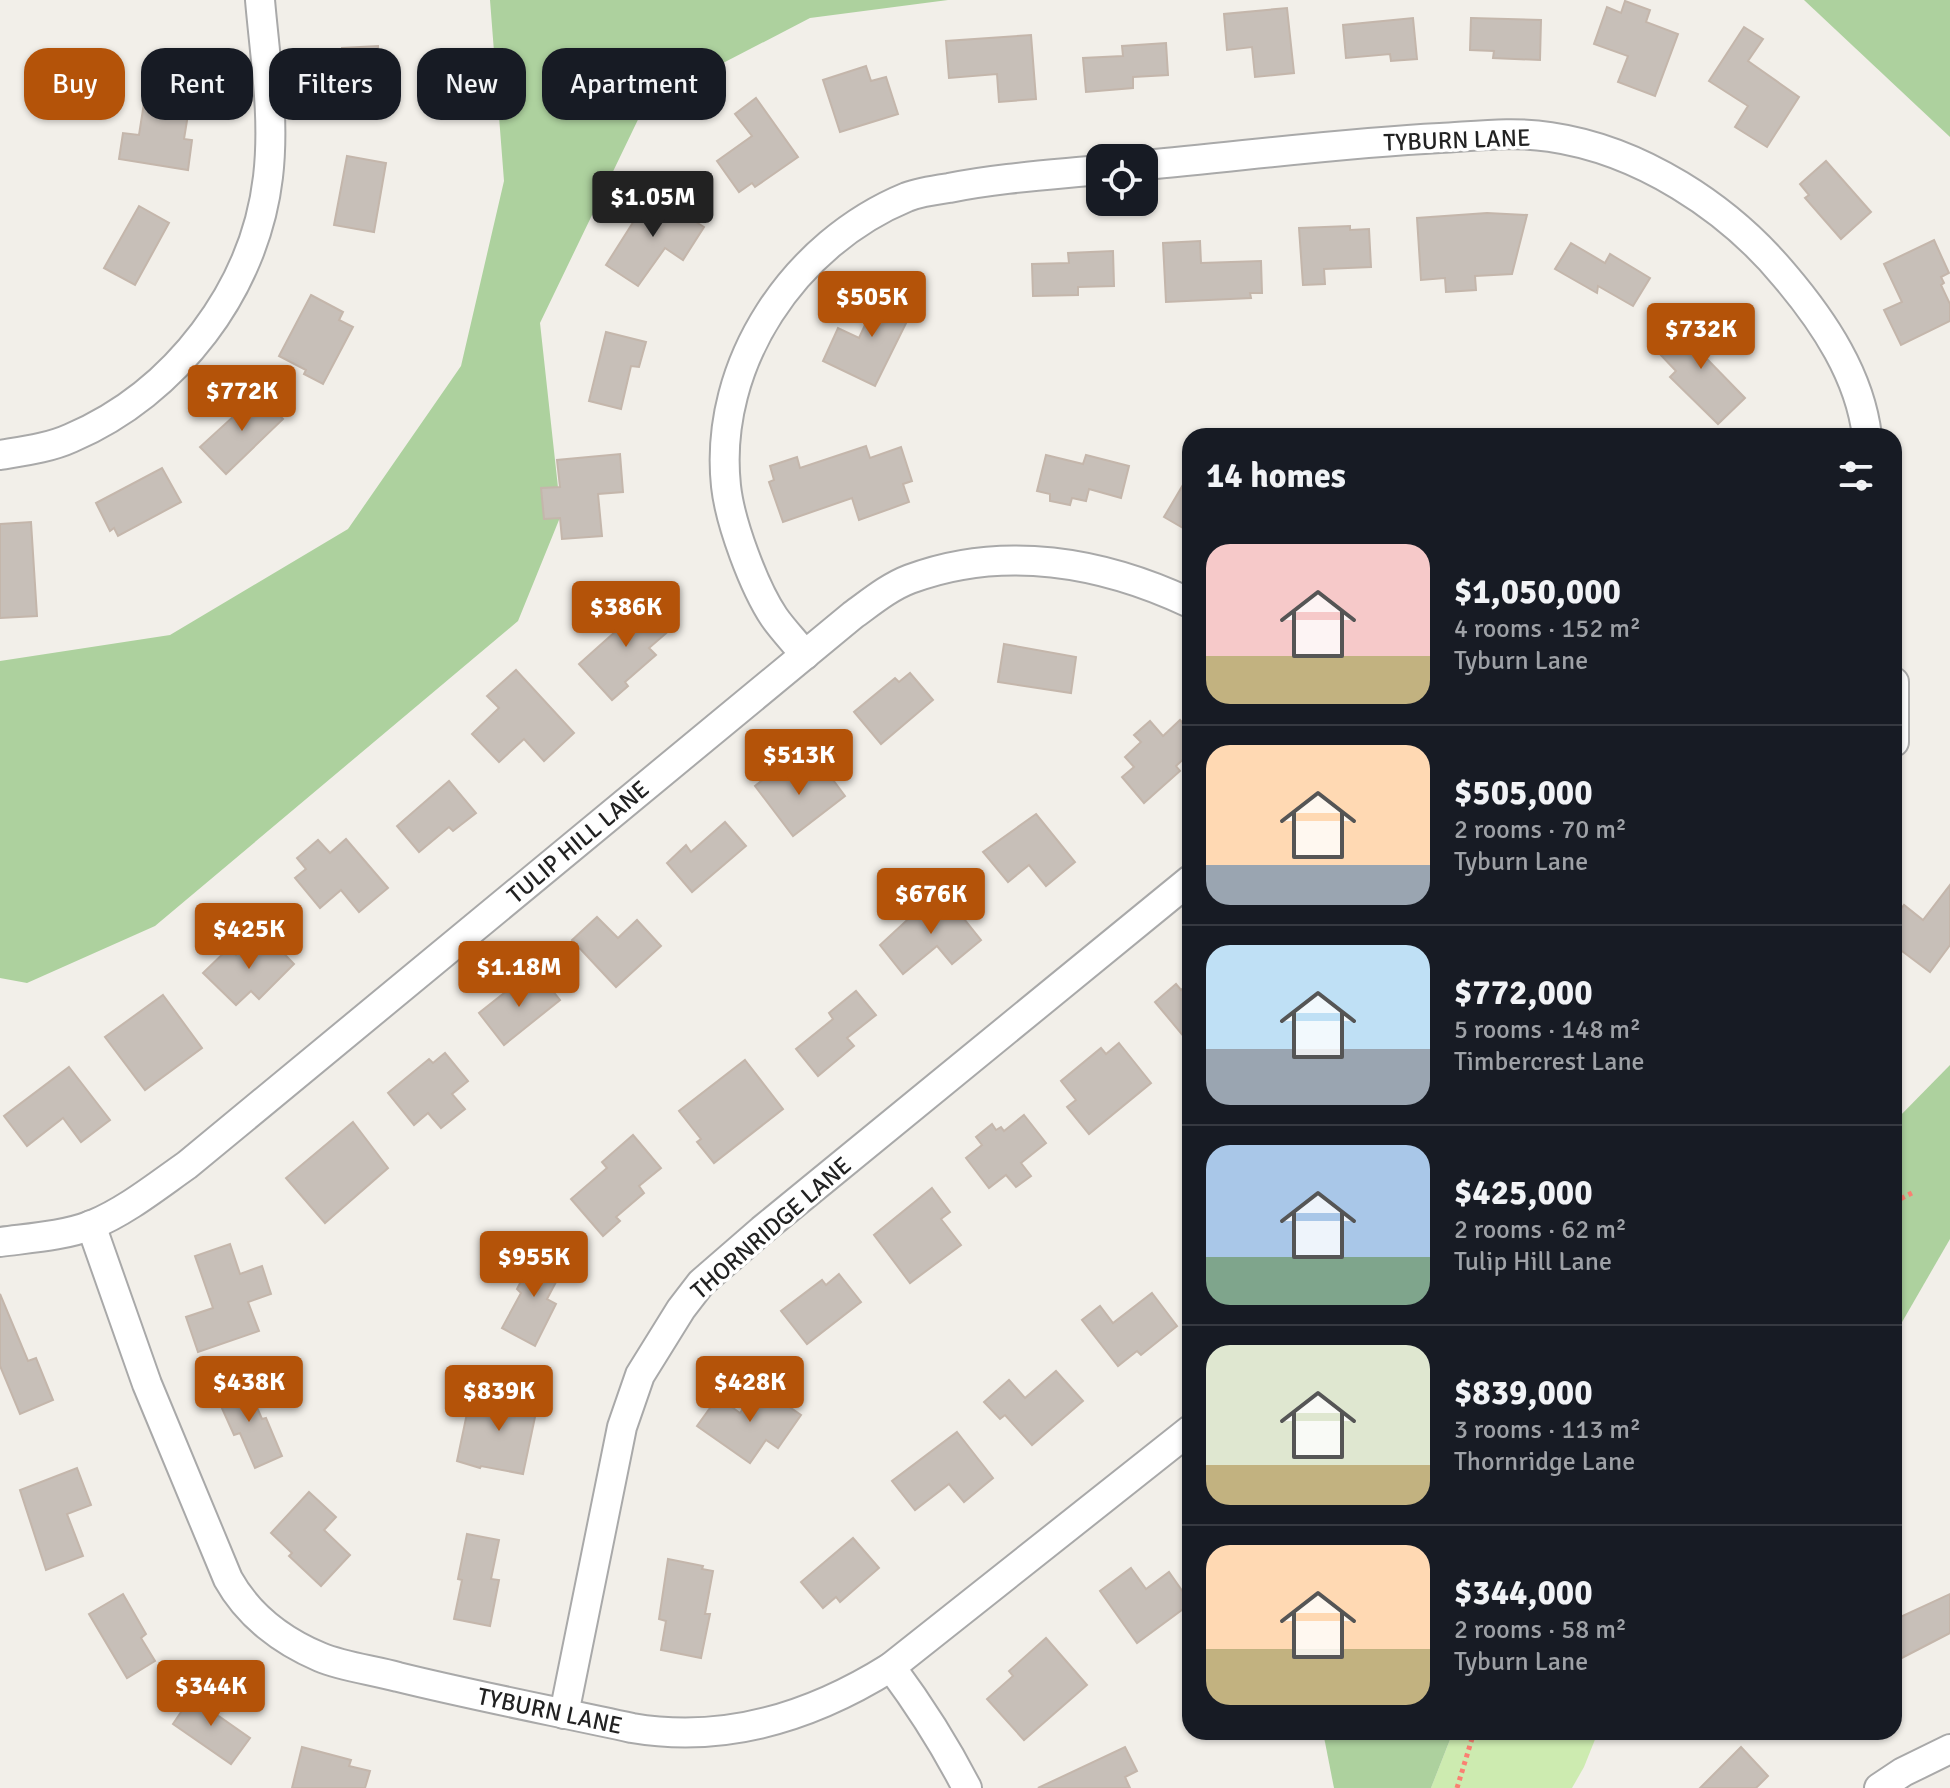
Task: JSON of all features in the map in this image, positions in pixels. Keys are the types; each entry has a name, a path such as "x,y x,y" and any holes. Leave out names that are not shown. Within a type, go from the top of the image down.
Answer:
{"street":[{"path":"0,455 41,448 71,438 104,421 149,391 200,338 235,286 260,223 268,176 271,130 260,0"},
{"name":"TYBURN LANE","path":"1158,164 1410,139 1506,135 1549,136 1597,148 1645,167 1703,201 1777,266 1802,296 1853,376 1866,428"},
{"path":"805,655 774,617 759,590 734,522 726,486 734,386 749,349 772,308 800,273 838,236 876,211 911,195 1000,178 1086,171"},
{"name":"TULIP HILL LANE","path":"0,1242 40,1237 91,1225 134,1202 187,1165 805,655 881,595 908,580 967,565 1020,560 1104,570 1151,585 1182,599"},
{"name":"THORNRIDGE LANE","path":"564,1714 622,1427 640,1375 681,1309 701,1283 762,1230 1182,887"},
{"name":"TYBURN LANE","path":"91,1225 147,1384 228,1579 238,1597 256,1616 278,1634 321,1657 420,1682 655,1732 709,1734 764,1724 817,1707 850,1692 891,1667 1182,1436"},
{"path":"891,1667 949,1752 967,1788"},
{"path":"1879,1788 1903,1772 1950,1749"}],"path":[{"path":"1902,1198 1912,1193"},
{"path":"1457,1788 1472,1740"}],"green space":[{"path":"490,0 948,0 810,18 726,62 726,48 542,48 542,120 638,120 540,323 561,515 518,621 155,926 27,983 0,978 0,661 170,635 348,529 461,366 504,181 499,120 526,120 526,48 494,48"},
{"path":"1804,0 1950,0 1950,137"},
{"path":"1950,1065 1950,1239 1902,1322 1902,1114"},
{"path":"1325,1740 1450,1740 1431,1788 1334,1788"},
{"path":"1450,1740 1595,1740 1572,1788 1431,1788"}],"building":[{"path":"1625,1 1650,10 1646,22 1678,34 1655,96 1618,82 1628,56 1594,44 1607,7 1621,13"},
{"path":"1287,8 1294,73 1255,77 1252,47 1227,50 1224,14"},
{"path":"1413,18 1417,59 1391,61 1390,54 1346,58 1343,25"},
{"path":"1471,18 1541,20 1540,60 1493,58 1494,51 1470,50"},
{"path":"1744,27 1763,39 1748,61 1799,97 1767,147 1735,127 1748,106 1709,81"},
{"path":"1031,35 1036,99 999,102 997,74 949,78 946,41"},
{"path":"1166,43 1168,75 1133,77 1133,88 1086,92 1083,58 1123,56 1122,46"},
{"path":"866,66 871,81 886,77 898,114 840,132 823,80"},
{"path":"756,98 798,157 755,187 752,183 739,192 717,161 752,136 735,114"},
{"path":"141,120 187,120 184,139 192,140 188,170 119,159 123,133 139,135"},
{"path":"347,156 386,163 374,232 334,225"},
{"path":"1826,161 1871,212 1841,239 1805,198 1809,195 1800,184"},
{"path":"651,194 704,227 683,260 665,248 638,286 606,265"},
{"path":"139,206 169,223 135,285 104,268"},
{"path":"1487,213 1527,215 1512,274 1475,276 1476,290 1446,292 1445,278 1421,280 1417,218"},
{"path":"1350,226 1350,230 1369,229 1371,267 1324,269 1325,284 1303,285 1299,228"},
{"path":"1934,240 1949,273 1941,277 1944,283 1941,285 1950,304 1950,321 1901,345 1884,310 1902,302 1884,264"},
{"path":"1200,241 1201,263 1261,261 1262,293 1250,293 1251,298 1166,302 1163,243"},
{"path":"1571,243 1605,263 1610,254 1650,278 1633,306 1598,286 1597,293 1555,269"},
{"path":"1113,251 1114,286 1078,287 1078,295 1033,296 1032,264 1069,263 1068,253"},
{"path":"882,288 916,303 875,386 823,361 838,328 859,338"},
{"path":"311,295 343,312 339,320 353,327 323,384 304,374 306,370 279,356"},
{"path":"1694,318 1720,345 1706,358 1745,398 1718,424 1670,377 1676,371 1658,352"},
{"path":"606,332 646,342 639,367 631,366 621,409 589,401"},
{"path":"259,393 283,419 226,474 200,447"},
{"path":"866,446 870,458 901,447 912,481 903,484 909,502 859,520 852,498 783,522 769,482 774,480 770,466 797,457 800,468"},
{"path":"620,454 623,492 598,494 602,536 562,539 560,518 544,519 541,488 560,487 557,460"},
{"path":"1046,455 1083,464 1086,455 1129,466 1121,498 1089,489 1086,501 1072,498 1070,505 1050,501 1050,494 1037,491"},
{"path":"162,468 181,502 118,536 114,528 110,531 96,503"},
{"path":"1182,487 1182,527 1164,517"},
{"path":"31,522 37,616 0,618 0,524"},
{"path":"644,598 671,629 649,648 656,655 625,682 628,686 612,700 579,664 616,631 613,626"},
{"path":"1004,644 1076,657 1071,693 998,682"},
{"path":"516,670 574,733 544,761 524,739 499,762 472,734 499,708 487,696"},
{"path":"910,673 933,700 881,744 854,712 895,678 899,682"},
{"path":"1180,720 1182,722 1182,760 1176,766 1180,771 1144,803 1122,777 1134,767 1125,757 1141,742 1134,735 1150,721 1163,736"},
{"path":"784,763 801,785 824,768 845,796 793,836 755,786"},
{"path":"449,781 476,813 453,831 449,827 419,852 397,826"},
{"path":"1036,814 1075,862 1046,886 1029,865 1008,882 983,852"},
{"path":"725,822 746,846 692,892 667,863 686,845 691,852"},
{"path":"346,839 388,888 359,912 341,890 320,908 295,878 306,869 297,858 318,840 330,853"},
{"path":"1950,885 1950,945 1930,972 1902,951 1902,907 1904,905 1923,920"},
{"path":"944,894 981,940 952,964 937,946 903,974 880,945 916,912 919,915"},
{"path":"597,917 618,938 637,920 661,946 616,987 572,940"},
{"path":"267,936 294,964 259,999 251,991 236,1005 203,973 229,948 236,955 244,946 250,953"},
{"path":"540,975 560,1000 504,1045 479,1013 508,990 513,997"},
{"path":"1176,984 1181,990 1182,1034 1155,1002"},
{"path":"856,991 876,1015 847,1038 854,1046 818,1076 796,1049 833,1019 829,1013"},
{"path":"163,995 202,1048 145,1090 105,1037"},
{"path":"1119,1043 1151,1083 1089,1134 1067,1107 1076,1100 1061,1081 1101,1048 1106,1054"},
{"path":"445,1053 468,1081 452,1094 465,1109 441,1128 428,1113 414,1125 388,1093 429,1059 433,1063"},
{"path":"745,1060 783,1109 714,1163 697,1142 701,1139 679,1111"},
{"path":"69,1067 110,1120 81,1142 63,1118 27,1146 4,1116"},
{"path":"1024,1115 1046,1143 1021,1163 1031,1176 1016,1187 1006,1175 989,1188 966,1158 982,1145 976,1137 992,1124 996,1130 1001,1127 1004,1131"},
{"path":"353,1122 388,1168 325,1223 286,1178"},
{"path":"633,1135 661,1168 639,1186 644,1193 616,1217 620,1221 603,1236 571,1199 607,1168 602,1162"},
{"path":"932,1188 950,1212 941,1219 961,1245 910,1283 874,1235"},
{"path":"230,1244 240,1274 262,1266 271,1294 248,1302 259,1331 198,1352 186,1317 213,1308 195,1256"},
{"path":"537,1250 565,1265 547,1299 556,1304 535,1346 502,1328 521,1293 517,1289"},
{"path":"839,1274 861,1302 807,1344 781,1311 822,1280 826,1285"},
{"path":"1152,1293 1177,1326 1141,1355 1137,1351 1118,1366 1082,1320 1100,1306 1113,1323"},
{"path":"0,1294 28,1361 36,1358 53,1400 20,1414 0,1366"},
{"path":"1056,1371 1083,1401 1032,1445 1005,1415 1000,1419 984,1402 1009,1380 1025,1398"},
{"path":"246,1382 282,1456 255,1468 240,1433 234,1435 216,1395"},
{"path":"759,1386 801,1415 778,1448 766,1440 750,1463 697,1426 718,1397 740,1413"},
{"path":"500,1390 539,1398 523,1474 480,1468 457,1461 470,1399 497,1405"},
{"path":"957,1432 993,1478 964,1502 949,1484 915,1510 892,1481"},
{"path":"77,1468 91,1505 67,1514 83,1556 46,1570 20,1490"},
{"path":"309,1492 336,1517 324,1530 350,1555 321,1586 289,1556 292,1553 271,1533"},
{"path":"467,1534 499,1540 491,1579 499,1580 490,1626 454,1619"},
{"path":"853,1538 879,1568 840,1602 836,1597 823,1608 801,1582"},
{"path":"668,1559 713,1571 705,1614 710,1614 701,1658 661,1650 666,1621 659,1619"},
{"path":"1131,1568 1146,1589 1169,1572 1182,1591 1182,1610 1137,1643 1100,1591"},
{"path":"123,1594 146,1634 141,1638 155,1661 127,1678 89,1614"},
{"path":"1950,1594 1950,1633 1902,1658 1902,1616"},
{"path":"1046,1638 1087,1685 1024,1740 987,1699 1013,1676 1009,1671"},
{"path":"196,1690 218,1705 213,1712 250,1738 231,1764 173,1724"},
{"path":"302,1747 351,1760 349,1766 370,1771 365,1788 292,1788"},
{"path":"1125,1747 1137,1771 1125,1777 1130,1788 1038,1788"},
{"path":"1741,1747 1768,1776 1756,1788 1700,1788"}]}
